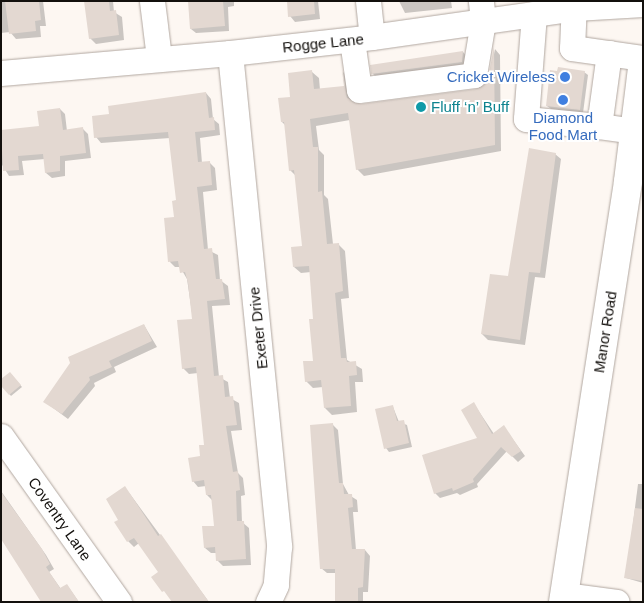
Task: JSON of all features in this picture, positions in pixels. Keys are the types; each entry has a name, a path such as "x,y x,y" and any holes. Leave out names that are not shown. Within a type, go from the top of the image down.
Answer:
{"main road":[{"name":"Manor Road","path":"564,598 635,183 634,131 643,60"}],"street":[{"path":"152,1 159,58"},
{"path":"368,1 362,39 359,90 474,75 482,11"},
{"name":"Rogge Lane","path":"1,74 159,58 230,54 362,39 482,11 534,14 574,5 643,4"},
{"path":"574,5 572,48 643,60"},
{"path":"534,14 526,119 634,131"},
{"name":"Exeter Drive","path":"230,54 279,547 276,584 268,602"},
{"path":"599,126 609,54"},
{"name":"Coventry Lane","path":"1,436 119,602"},
{"path":"564,598 617,602"}],"building":[{"path":"5,1 39,1 41,20 35,21 36,31 9,34"},
{"path":"84,1 109,1 110,11 116,10 119,35 89,39"},
{"path":"188,1 223,1 225,26 190,29"},
{"path":"287,1 314,1 315,14 288,17"},
{"path":"494,47 495,145 356,170 348,113 310,119 313,147 318,147 318,192 322,191 327,244 339,243 343,291 335,293 341,358 346,358 347,362 356,361 357,375 349,376 351,406 324,408 321,380 305,382 303,361 313,361 309,319 313,319 309,266 293,267 291,247 302,246 294,170 289,171 284,122 281,122 278,98 290,97 288,73 312,70 314,89 344,86 342,69 347,98 361,104 476,89 488,78"},
{"path":"463,51 462,62 371,74 370,65"},
{"path":"558,67 585,71 580,110 546,106 550,70 557,71"},
{"path":"206,92 209,118 214,117 215,130 195,132 198,162 210,161 212,185 197,187 204,249 212,248 216,279 222,279 225,299 207,301 214,376 223,375 225,397 233,396 237,425 226,426 233,472 238,471 240,490 236,491 237,521 244,521 246,559 216,561 215,547 204,548 202,526 214,526 211,495 206,495 204,480 192,482 188,458 200,456 199,445 204,445 196,367 182,369 177,320 192,319 188,283 185,272 180,273 178,261 168,262 164,218 174,217 172,201 176,200 168,132 94,138 92,116 109,114 108,106"},
{"path":"60,108 63,130 83,127 86,153 60,156 60,171 45,173 43,154 18,156 19,170 3,171 1,130 39,126 37,111"},
{"path":"529,148 556,153 540,273 529,272 520,340 481,334 490,274 508,276"},
{"path":"144,324 152,341 109,361 112,367 89,377 90,380 62,414 43,402 70,363 68,357"},
{"path":"10,372 21,385 9,395 1,386 1,379"},
{"path":"474,402 492,434 504,425 521,451 512,457 501,447 473,479 474,482 453,491 452,488 434,494 422,455 477,438 461,410"},
{"path":"393,405 397,421 404,420 409,443 384,449 375,409"},
{"path":"333,423 339,483 343,483 344,494 352,494 353,507 348,508 352,549 365,549 363,587 358,588 358,602 335,602 335,569 320,569 310,425"},
{"path":"125,486 158,536 161,534 209,602 172,602 151,577 158,572 134,538 127,542 114,522 118,520 106,499"},
{"path":"1,492 42,549 50,564 46,567 60,588 67,584 79,602 41,602 1,539"},
{"path":"635,508 643,509 643,581 624,578"}],"place":[{"name":"Cricket Wireless","path":"565,77"},
{"name":"Diamond Food Mart","path":"563,100"},
{"name":"Fluff ‘n’ Buff","path":"421,107"}]}
